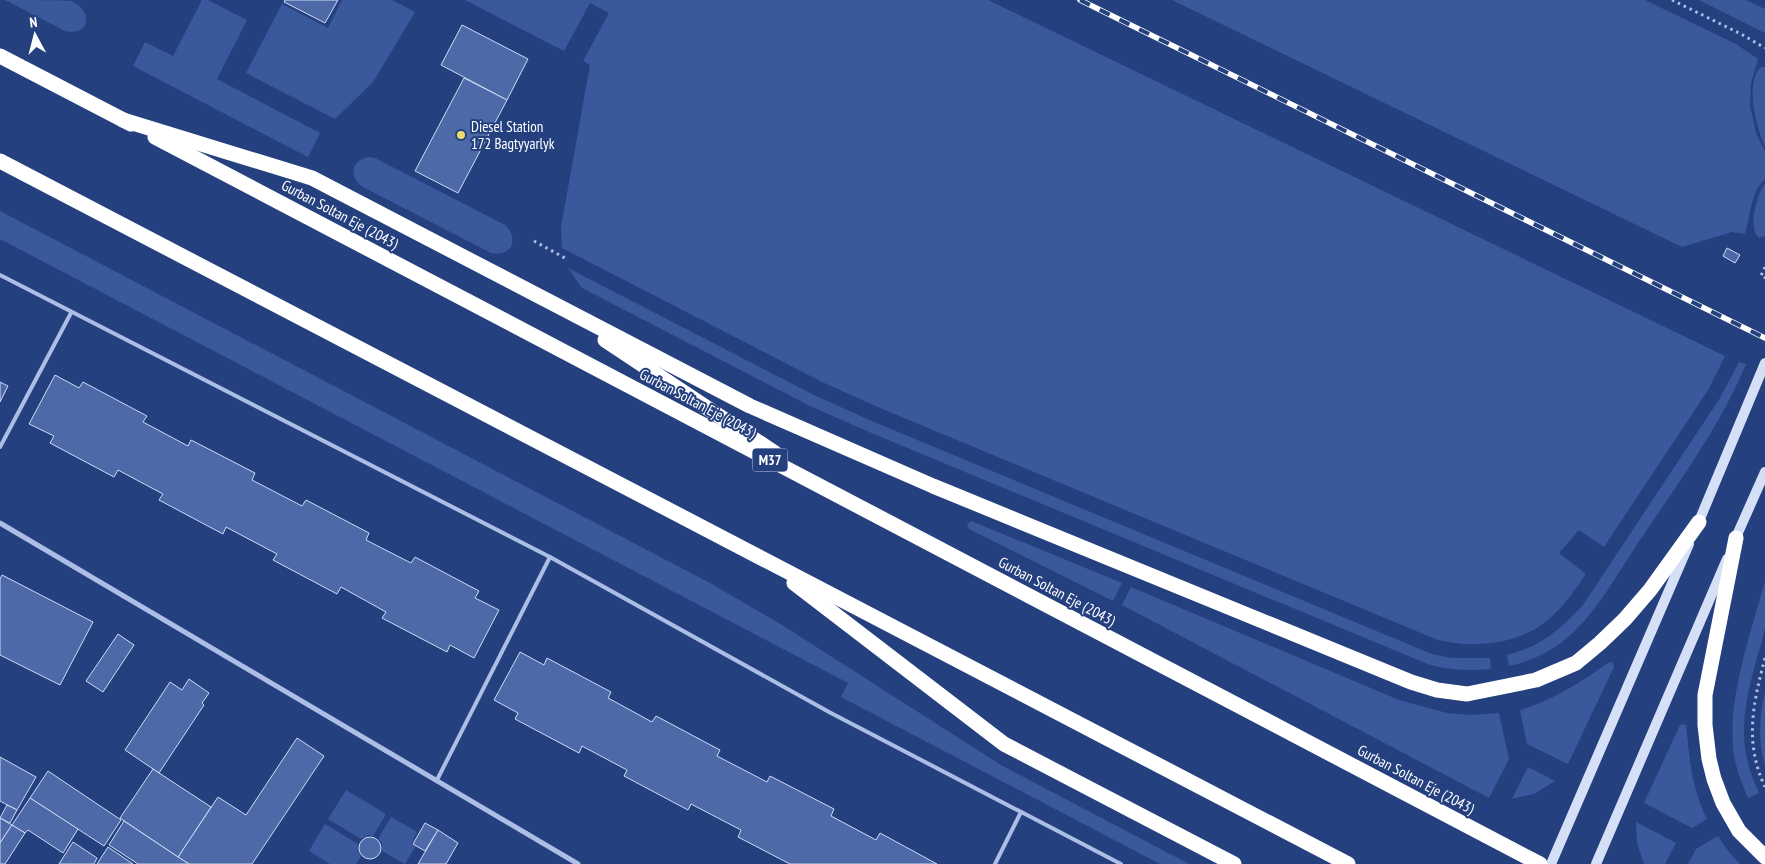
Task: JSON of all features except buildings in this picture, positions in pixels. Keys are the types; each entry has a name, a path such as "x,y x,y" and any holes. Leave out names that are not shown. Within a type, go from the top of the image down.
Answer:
{"highway":[{"name":"Gurban Soltan Eje (2043)","path":"0,56 1540,864"},
{"path":"123,120 312,178 750,406 932,486 1411,682 1437,690 1467,694 1505,687 1536,680 1576,662 1600,643 1625,619 1650,590 1699,522"},
{"path":"0,161 1348,864"},
{"path":"540,296 845,500"},
{"path":"1736,538 1706,695 1706,734 1714,779 1724,802 1740,831 1765,857"},
{"path":"761,558 1004,744 1234,864"}],"street":[{"path":"1551,864 1699,522 1765,363"},
{"path":"1596,864 1765,472"},
{"path":"0,523 578,864"}],"lane":[{"path":"0,275 550,557 829,712 1121,864"},
{"path":"0,447 71,312"},
{"path":"437,780 550,557"},
{"path":"995,864 1021,812"}],"path":[{"path":"1672,0 1765,48"},
{"path":"534,241 566,258"},
{"path":"1765,267 1761,276 1765,278"},
{"path":"1765,658 1754,703 1752,734 1755,759 1765,787"}],"shaded area":[{"path":"5,0 71,1 83,10 86,22 80,30 74,32 65,31"},
{"path":"202,0 208,0 247,20 217,79 320,133 308,157 133,66 145,42 173,56"},
{"path":"342,0 392,0 415,12 373,82 335,119 246,73 282,4 328,28"},
{"path":"465,0 988,0 1725,356 1708,390 1604,547 1579,530 1559,553 1586,574 1569,598 1549,619 1525,634 1496,642 1466,644 1438,640 880,408 822,382 562,248 561,227 590,65 583,61 609,13 590,3 564,51"},
{"path":"1172,0 1645,0 1736,44 1758,59 1751,83 1750,106 1756,133 1765,151 1765,179 1760,184 1754,197 1745,234 1732,232 1682,247"},
{"path":"1699,0 1746,0 1765,9 1765,33"},
{"path":"1761,67 1765,67 1765,147 1756,118 1753,94 1753,83"},
{"path":"368,157 375,158 505,225 512,236 511,246 504,252 498,254 491,253 361,186 353,173 355,165"},
{"path":"1765,183 1765,236 1759,238 1755,233 1754,211"},
{"path":"0,211 710,583 782,625 1001,765 1189,864 1160,864 841,697 848,683 0,239"},
{"path":"568,268 814,395 874,422 1432,654 1451,658 1490,658 1491,669 1460,670 1430,665 869,432 810,406 582,288"},
{"path":"1739,362 1746,364 1724,410 1683,476 1604,595 1584,621 1561,643 1530,660 1509,666 1507,655 1519,652 1549,636 1558,630 1583,605 1720,398"},
{"path":"971,521 1122,583 1113,601 969,529 967,525"},
{"path":"1765,581 1765,628 1748,696 1744,727 1747,759 1759,793 1748,798 1735,760 1732,733 1741,667"},
{"path":"1131,587 1399,700 1447,713 1471,715 1499,713 1509,759 1489,798 1122,605"},
{"path":"1612,662 1614,667 1568,764 1527,744 1520,710 1555,696"},
{"path":"1765,692 1765,765 1760,729 1761,710"},
{"path":"1680,725 1686,725 1694,784 1707,819 1692,828 1644,803"},
{"path":"1528,767 1555,781 1534,794 1512,799"},
{"path":"346,790 386,814 373,836 369,835 361,839 328,819"},
{"path":"391,817 417,832 411,844 416,846 405,864 382,851 382,842 378,839"},
{"path":"1636,822 1676,843 1665,864 1644,864 1637,843"},
{"path":"325,824 358,844 361,856 356,864 330,864 309,851"},
{"path":"1718,836 1740,864 1688,864 1696,849"}],"railway":[{"path":"1080,0 1765,338"}],"place":[{"name":"Diesel Station 172 Bagtyyarlyk","path":"461,135"}]}
